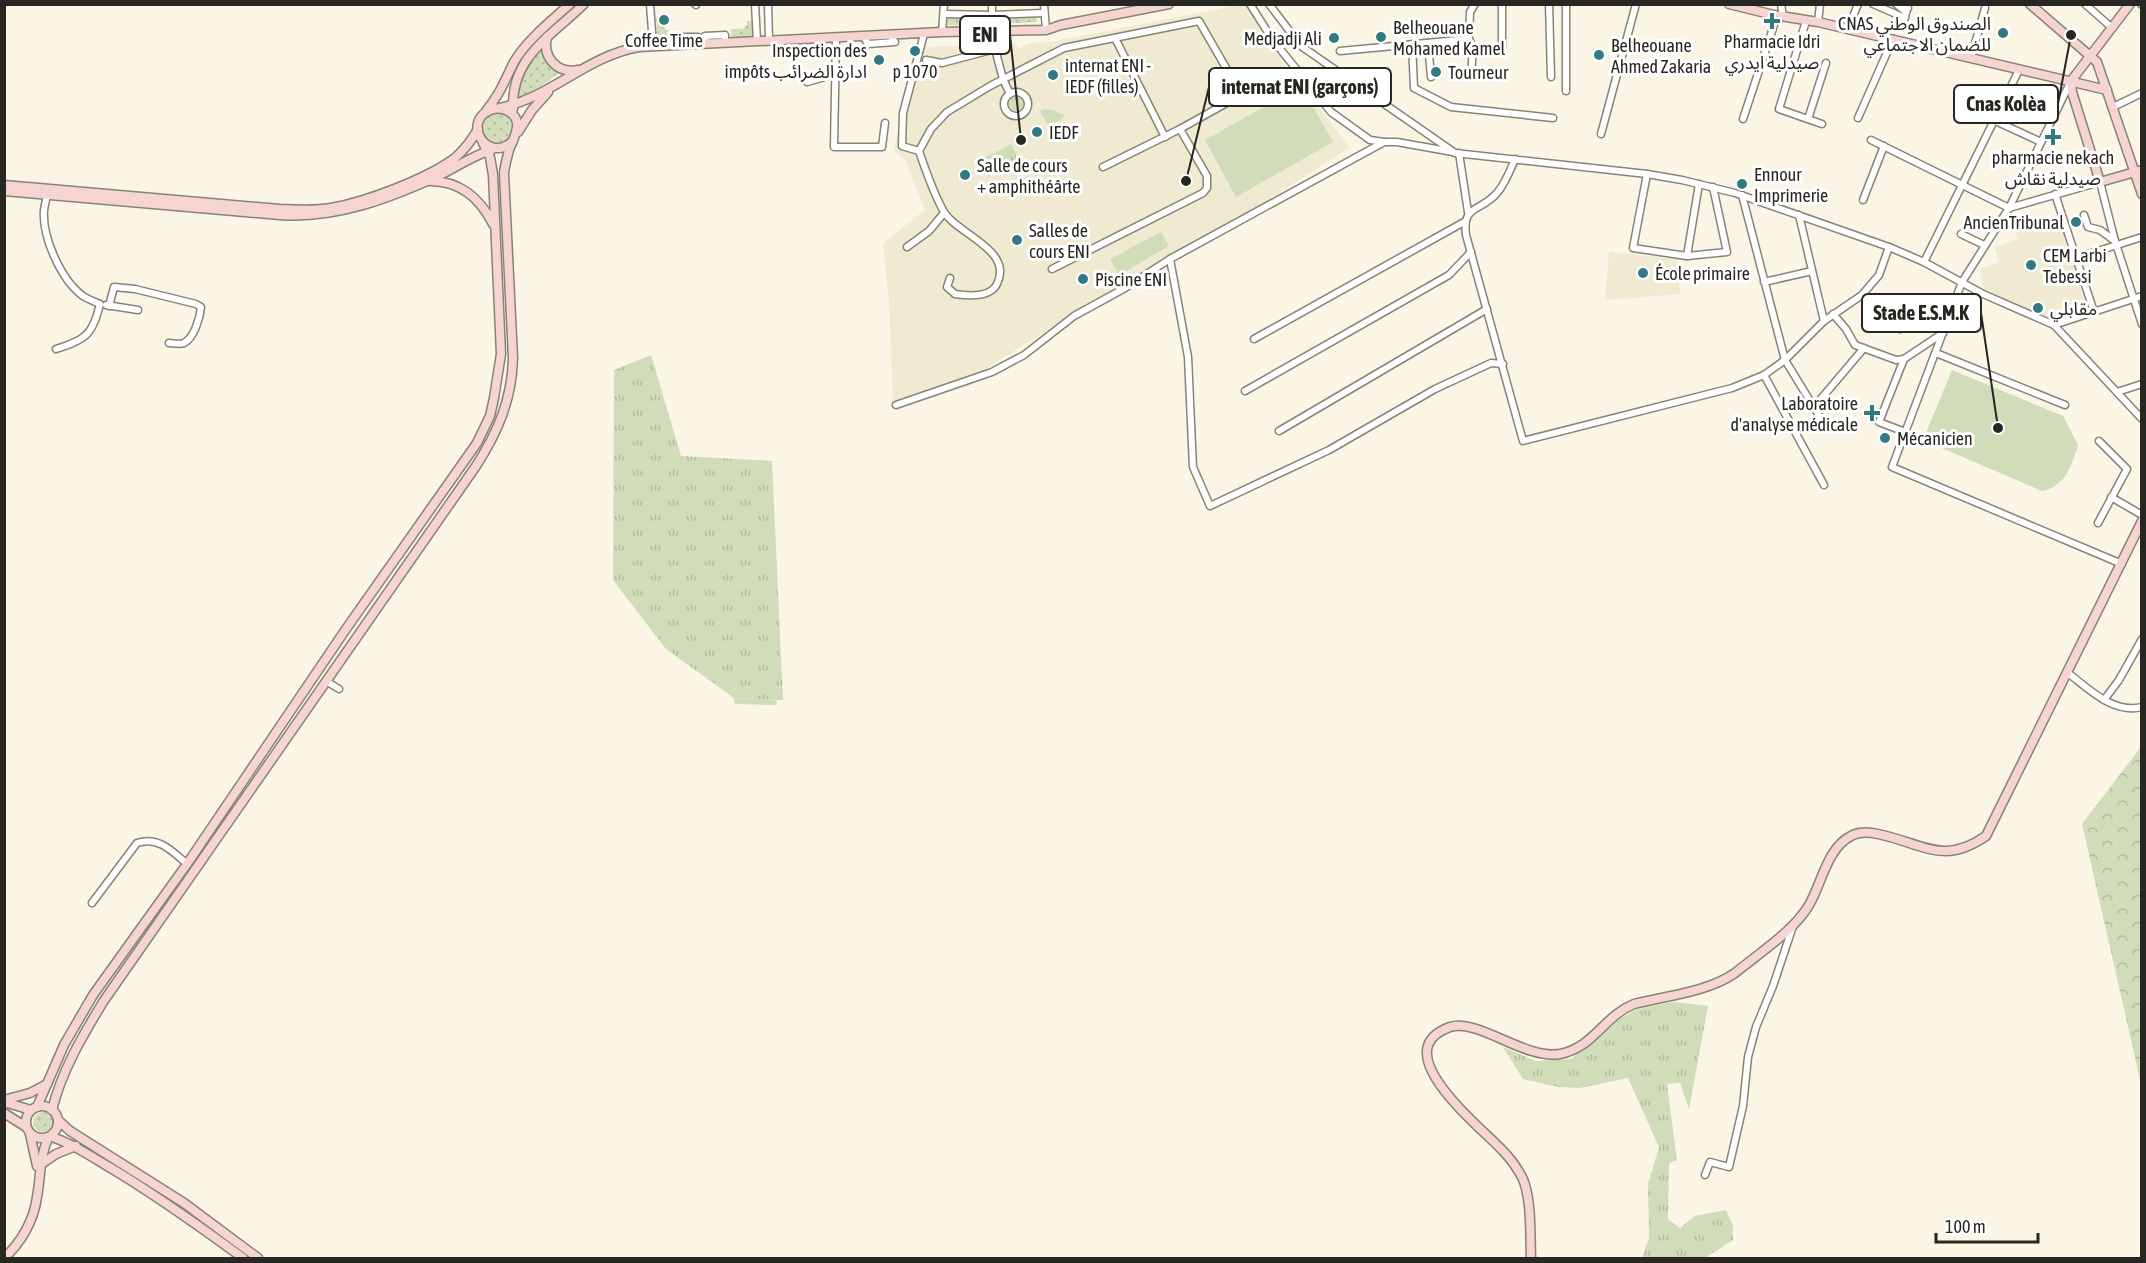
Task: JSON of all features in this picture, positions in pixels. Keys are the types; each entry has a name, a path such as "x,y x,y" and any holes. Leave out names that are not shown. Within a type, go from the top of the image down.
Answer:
{"main road":[{"path":"4,191 305,210 331,208 378,194 432,172 456,157 478,129 479,121 496,100 522,52 570,4"},
{"path":"513,116 514,87 521,68 548,36 584,4"},
{"path":"1729,4 1760,8 1780,16 1818,22 2107,90"},
{"path":"2030,4 2097,62 2139,175 2142,194"},
{"path":"2130,4 2071,81 2072,92 2100,182 2139,175"},
{"path":"484,113 513,105 550,89 578,70 617,52 653,45 942,32 1046,30 1061,25 1168,5"},
{"path":"548,36 547,55 554,65 566,70 578,70"},
{"path":"52,1110 58,1085 67,1065 103,1002 484,453 504,416 513,358 504,173 513,141 532,110 550,89"},
{"path":"498,108 513,116 518,132"},
{"path":"39,1169 26,1118 47,1084 64,1045 88,1003 187,864 346,629 465,463 483,432 494,398 501,354 492,166 478,129"},
{"path":"4,184 47,192 308,216 368,204 425,182 488,151 507,146 513,141"},
{"path":"483,142 499,149"},
{"path":"425,182 448,183 467,191 482,205 495,227"},
{"path":"1531,1258 1527,1203 1522,1177 1503,1151 1477,1127 1435,1078 1428,1066 1425,1054 1428,1044 1437,1034 1459,1025 1540,1054 1556,1055 1571,1052 1582,1047 1622,1009 1634,1004 1711,986 1725,980 1793,925 1809,906 1841,843 1852,835 1872,832 1926,849 1941,851 1959,850 1973,845 1986,836 2142,521"},
{"path":"4,1101 30,1093 47,1084"},
{"path":"4,1101 52,1110 58,1120 70,1131 184,1203 258,1258"},
{"path":"4,1113 39,1138 49,1137 76,1146 179,1212 243,1258"},
{"path":"4,1258 16,1245 31,1220 38,1197 39,1169 49,1137 57,1129 58,1120"},
{"path":"39,1169 56,1154 76,1146"}],"street":[{"path":"650,4 653,45"},
{"path":"755,4 757,41"},
{"path":"768,4 769,40"},
{"path":"942,32 944,4"},
{"path":"992,4 993,31"},
{"path":"1044,4 1046,30"},
{"path":"1250,4 1272,39 1331,112 1370,140 1397,142 1457,153 1647,174 1699,184 1742,195 1889,247 1924,262 1983,294 2054,325 2142,419"},
{"path":"1269,4 1301,46 1457,153 1468,212 1464,222 1523,441 1732,388 1764,375 1785,360 1824,321 1862,295 1879,275 1889,247"},
{"path":"1471,75 1473,48 1469,39 1470,12 1475,4"},
{"path":"1502,4 1502,48"},
{"path":"1549,4 1551,77"},
{"path":"1566,4 1566,92"},
{"path":"1601,134 1636,4"},
{"path":"1743,119 1780,16 1781,4"},
{"path":"1818,22 1820,4"},
{"path":"1848,29 1858,4"},
{"path":"1873,4 1905,18 1908,8 1904,4"},
{"path":"1896,4 1906,12"},
{"path":"2085,4 2111,27"},
{"path":"1971,58 1986,8"},
{"path":"944,14 1044,13"},
{"path":"950,279 947,287 955,294 979,295 992,291 998,283 1001,268 996,256 944,213 926,172 919,151 931,129 947,112 1003,79 1064,48 1199,21 1237,87 1237,93 1232,100 1180,129 1103,167"},
{"path":"1806,21 1779,109 1822,124"},
{"path":"982,31 987,42 995,49 1003,79 1010,94"},
{"path":"926,60 942,63 995,49 1005,31"},
{"path":"919,151 902,146 903,113 924,33"},
{"path":"836,37 834,147 882,147 885,123"},
{"path":"1115,38 1165,136"},
{"path":"1340,51 1469,39"},
{"path":"1858,118 1893,39"},
{"path":"1428,43 1431,77"},
{"path":"1412,44 1414,88 1451,107 1552,118"},
{"path":"1808,119 1826,63"},
{"path":"1924,262 2019,70"},
{"path":"807,82 835,74"},
{"path":"2071,81 2062,95 2009,208 1962,282 1892,466 2122,564"},
{"path":"2113,106 2142,93"},
{"path":"1960,103 2041,142"},
{"path":"1053,269 1203,193 1207,188 1207,176 1180,129"},
{"path":"1871,140 2009,208 2100,182 2116,243 2142,324"},
{"path":"896,405 992,372 1024,355 1074,316 1125,288 1170,259 1384,142"},
{"path":"1863,200 1884,146"},
{"path":"1468,212 1496,195 1515,159"},
{"path":"1647,174 1633,248 1687,256 1727,252 1713,188"},
{"path":"1687,256 1699,184"},
{"path":"47,192 45,222 53,255 62,272 83,296 100,304 138,310"},
{"path":"2055,194 2094,312"},
{"path":"1742,195 1785,360 1826,427"},
{"path":"907,247 929,231 944,213"},
{"path":"1799,215 1824,321"},
{"path":"2084,215 2088,227 2100,230 2116,243"},
{"path":"1254,339 1464,222"},
{"path":"1961,234 1984,245"},
{"path":"2076,258 2116,243 2142,237"},
{"path":"1245,391 1449,275 1471,252"},
{"path":"1170,259 1188,357 1193,467 1210,506 1329,450 1435,389 1491,363 1503,364"},
{"path":"1764,282 1812,271"},
{"path":"109,306 114,287 135,289 201,307 199,320 186,342 168,343"},
{"path":"2054,325 2142,296"},
{"path":"1900,329 1955,300"},
{"path":"56,349 72,344 93,328 100,304"},
{"path":"1279,431 1487,309"},
{"path":"1833,314 1846,329 1855,345 1896,360 1904,359 1943,332"},
{"path":"1814,407 1864,348"},
{"path":"1936,353 2065,405"},
{"path":"1904,359 1879,422 1905,432"},
{"path":"1764,375 1824,485"},
{"path":"2117,392 2142,384"},
{"path":"2098,523 2127,469 2099,441"},
{"path":"2112,497 2142,515"},
{"path":"2104,700 2119,680 2142,639"},
{"path":"2068,673 2104,700 2129,710 2142,707"},
{"path":"326,681 339,689"},
{"path":"92,903 137,843 153,840 187,864"},
{"path":"1705,1175 1710,1162 1729,1167 1739,1124 1748,1058 1756,1027 1773,986 1793,925"}],"shaded area":[{"path":"1239,5 1249,5 1260,33 1350,147 1250,212 1241,214 1126,281 984,370 893,403 889,303 883,243 925,210 905,159 894,151 920,47 973,46 979,57 1013,40 1018,49 1027,44 1056,41"},
{"name":"CEM Larbi Tebessi","path":"2057,215 2087,310 2050,321 1984,292 1980,269 1999,262 1995,247 2018,239 2014,227"},
{"name":"École primaire","path":"1609,252 1677,259 1680,294 1605,300"}],"green space":[{"path":"1036,16 1037,22 1001,24 1001,18"},
{"path":"656,17 660,17 666,29 679,33 679,41 658,39"},
{"path":"946,18 987,18 987,25 946,25"},
{"path":"747,21 752,21 753,37 731,38 731,29 743,29"},
{"path":"543,44 547,61 560,72 536,90 518,99 522,73"},
{"path":"1301,86 1333,142 1236,197 1205,140"},
{"path":"1016,97 1021,99 1023,104 1021,109 1016,111 1011,109 1009,104 1011,99"},
{"path":"1043,109 1064,115 1061,120 1048,125 1040,111"},
{"path":"497,112 508,117 513,128 508,139 497,144 486,139 481,128 486,117"},
{"path":"1056,126 1069,134 1055,140 1049,129"},
{"path":"1011,144 1019,160 988,176 980,160"},
{"path":"1161,232 1169,246 1119,275 1110,259"},
{"path":"651,355 681,456 772,461 783,700 734,698 666,649 613,580 614,370"},
{"path":"1952,370 2063,416 2078,445 2070,467 2057,485 2042,491 1923,440"},
{"path":"734,698 775,700 777,702 775,705 735,704"},
{"path":"2141,747 2141,1084 2082,824"},
{"path":"1673,1002 1708,1006 1689,1109 1680,1083 1667,1084 1677,1160 1669,1163 1668,1219 1680,1228 1695,1216 1726,1210 1733,1226 1733,1240 1705,1258 1642,1258 1649,1238 1648,1184 1659,1147 1628,1078 1580,1088 1558,1087 1523,1079 1503,1047 1536,1061 1571,1059 1614,1022 1638,1009"},
{"path":"43,1112 50,1115 53,1122 50,1129 43,1132 36,1129 33,1122 36,1115"}],"place":[{"name":"Coffee Time","path":"664,20"},
{"name":"Pharmacie Idri صيدلية ايدري","path":"1772,21"},
{"name":"CNAS الصندوق الوطني للضمان الاجتماعي","path":"2003,33"},
{"name":"Cnas Kolèa","path":"2071,35"},
{"name":"Belheouane Mohamed Kamel","path":"1381,37"},
{"name":"Medjadji Ali","path":"1334,38"},
{"name":"p 1070","path":"915,51"},
{"name":"Belheouane Ahmed Zakaria","path":"1599,55"},
{"name":"Inspection des impôts ادارة الضرائب","path":"879,60"},
{"name":"Tourneur","path":"1436,72"},
{"name":"internat ENI - IEDF (filles)","path":"1053,75"},
{"name":"IEDF","path":"1037,132"},
{"name":"pharmacie nekach صيدلية نقاش","path":"2053,137"},
{"name":"ENI","path":"1021,140"},
{"name":"Salle de cours + amphithéârte","path":"965,175"},
{"name":"internat ENI (garçons)","path":"1186,181"},
{"name":"Ennour Imprimerie","path":"1742,184"},
{"name":"AncienTribunal","path":"2076,222"},
{"name":"Salles de cours ENI","path":"1017,240"},
{"name":"CEM Larbi Tebessi","path":"2031,265"},
{"name":"École primaire","path":"1643,273"},
{"name":"Piscine ENI","path":"1083,279"},
{"name":"مقابلي","path":"2038,308"},
{"name":"Laboratoire d'analyse médicale","path":"1872,413"},
{"name":"Stade E.S.M.K","path":"1998,428"},
{"name":"Mécanicien","path":"1885,438"}]}
